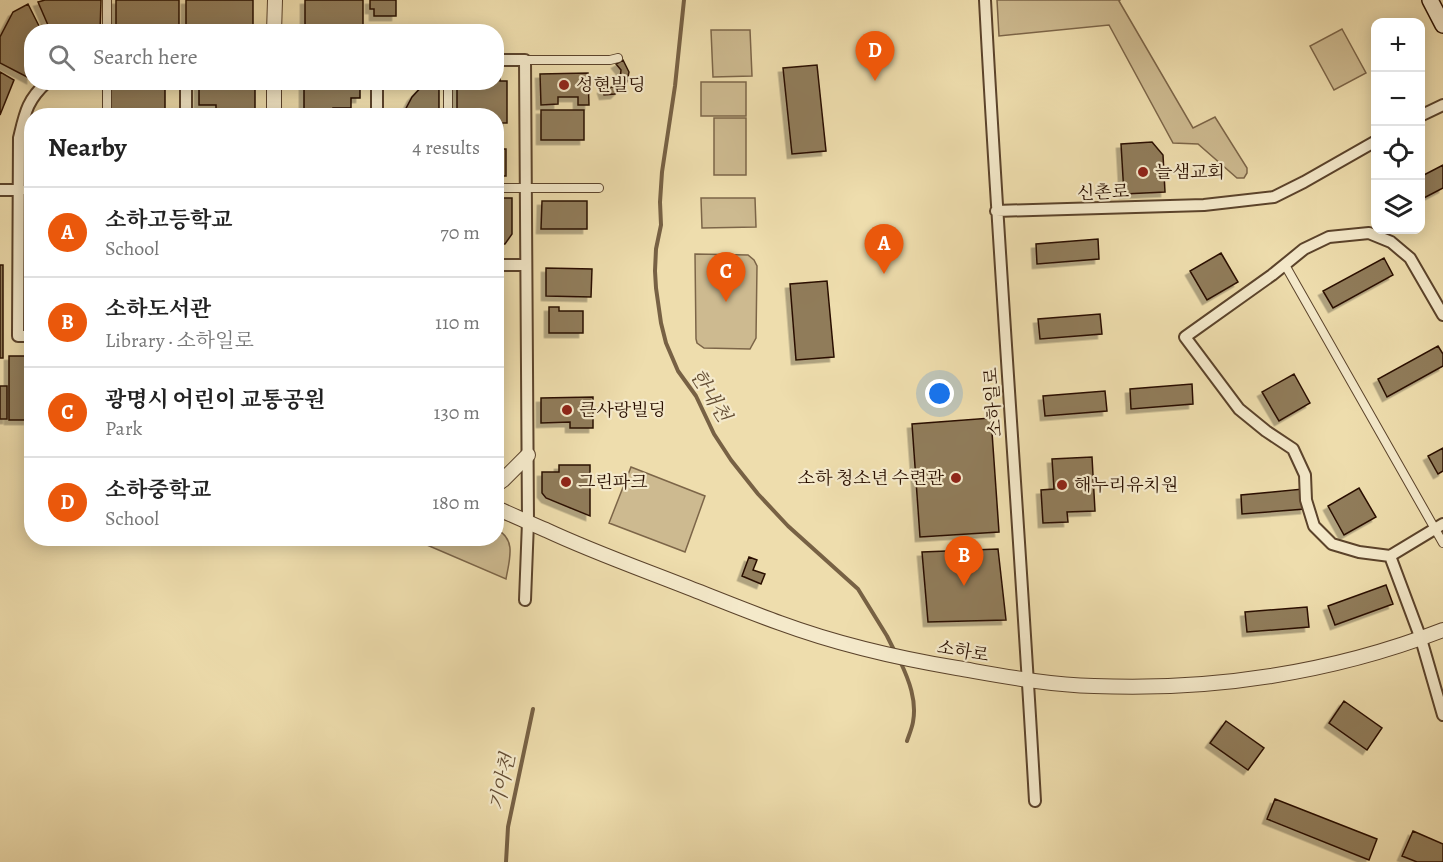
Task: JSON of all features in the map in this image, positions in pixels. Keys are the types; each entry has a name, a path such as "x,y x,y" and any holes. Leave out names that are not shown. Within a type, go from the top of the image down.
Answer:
{"main road":[{"path":"1430,0 1443,25"}],"street":[{"path":"107,0 107,24"},
{"path":"274,24 275,0"},
{"name":"소하일로","path":"985,0 996,211 1029,681 1035,801"},
{"path":"504,60 610,60 618,58"},
{"path":"525,60 528,455 525,600"},
{"path":"26,108 38,90"},
{"path":"107,90 107,108"},
{"path":"186,90 186,108"},
{"path":"274,90 274,108"},
{"path":"377,90 377,108"},
{"path":"448,90 448,108"},
{"path":"1425,114 1443,105"},
{"path":"24,118 19,138 18,336 24,336"},
{"name":"신촌로","path":"996,211 1204,205 1274,197 1371,144"},
{"path":"504,188 599,188"},
{"path":"0,190 24,190"},
{"path":"1439,527 1390,556 1359,552 1332,544 1314,526 1306,500 1305,475 1293,449 1239,410 1185,337 1304,249 1329,237 1369,233 1391,242 1410,258 1443,315"},
{"path":"504,265 526,265"},
{"path":"1285,265 1439,527 1443,543"},
{"path":"504,479 528,455"},
{"name":"소하로","path":"504,512 547,531 781,624 858,647 928,663 1029,681 1093,686 1152,687 1210,684 1320,667 1421,639 1443,630"},
{"path":"1390,556 1421,639 1443,715"}],"shaded area":[{"path":"997,0 1120,0 1193,128 1215,117 1247,168 1244,178 1237,178 1198,144 1173,143 1109,25 999,36"},
{"path":"1342,29 1366,73 1334,90 1310,46"},
{"path":"711,30 750,30 752,76 713,77"},
{"path":"701,82 746,82 746,116 701,116"},
{"path":"714,118 746,118 746,175 714,175"},
{"path":"701,198 755,198 756,227 702,228"},
{"path":"695,254 748,255 754,260 757,266 756,338 750,349 704,348 697,343"},
{"path":"631,467 705,496 685,552 609,523"},
{"path":"504,535 510,551 506,579 429,546 504,546"}],"building":[{"path":"101,0 100,24 48,24 38,2"},
{"path":"116,0 179,0 179,24 116,24"},
{"path":"186,0 253,0 253,24 186,24"},
{"path":"305,0 363,0 363,24 305,24"},
{"path":"370,0 396,0 396,16 374,16 374,9 370,9"},
{"path":"28,4 38,24 24,24 24,75 0,63 0,37 13,12"},
{"path":"623,60 629,72 627,82 615,94 604,95 602,89 612,87 620,80 621,70 616,64"},
{"path":"817,65 826,151 792,154 783,68"},
{"path":"0,72 14,80 0,115"},
{"name":"성현빌딩","path":"588,73 589,105 578,105 578,97 558,97 558,104 541,105 540,74"},
{"path":"504,81 507,81 507,123 504,123 504,108 457,108 457,90 504,90"},
{"path":"111,90 165,90 165,108 111,108"},
{"path":"199,90 255,90 255,108 216,108 216,105 199,105"},
{"path":"304,90 360,90 360,98 351,98 351,108 304,108"},
{"path":"419,90 439,90 439,108 406,108"},
{"path":"541,110 584,110 584,140 541,140"},
{"path":"1152,142 1163,155 1165,192 1124,194 1121,144"},
{"path":"504,149 506,149 506,176 504,176"},
{"path":"1443,165 1443,188 1425,197 1425,180 1425,174"},
{"path":"504,198 512,198 512,234 505,244"},
{"path":"542,201 587,201 587,229 541,229"},
{"path":"1098,239 1099,259 1037,264 1036,244"},
{"path":"1221,253 1238,282 1207,300 1190,271"},
{"path":"1384,258 1393,275 1333,308 1323,291"},
{"path":"0,265 3,265 3,358 0,358"},
{"path":"546,268 592,269 591,297 546,296"},
{"path":"827,281 834,357 796,360 790,284"},
{"path":"549,307 559,307 559,311 583,311 583,333 549,333"},
{"path":"1100,314 1102,334 1040,339 1038,319"},
{"path":"1438,346 1443,354 1443,366 1387,397 1378,379"},
{"path":"9,356 24,356 24,420 9,420"},
{"path":"1294,374 1310,403 1279,421 1262,392"},
{"path":"1192,384 1193,404 1131,409 1130,389"},
{"path":"0,386 7,386 7,419 0,419"},
{"path":"1105,391 1107,411 1045,416 1043,396"},
{"name":"큰사랑빌딩","path":"593,397 593,428 570,428 570,422 541,423 541,398"},
{"name":"소하 청소년 수련관","path":"991,418 999,532 920,537 912,424"},
{"path":"1443,448 1443,471 1438,474 1428,456"},
{"path":"1092,457 1095,511 1067,512 1068,522 1043,523 1041,490 1054,489 1052,459"},
{"name":"그린파크","path":"559,465 590,465 590,516 546,498 542,493 542,472 559,472"},
{"path":"1359,488 1376,517 1344,535 1328,506"},
{"path":"1303,489 1305,509 1242,514 1241,495"},
{"path":"998,549 1006,620 928,622 922,552"},
{"path":"749,557 757,560 753,570 765,574 761,584 742,576"},
{"path":"1386,585 1393,604 1335,625 1328,606"},
{"path":"1307,607 1309,627 1247,632 1245,612"},
{"path":"1344,701 1382,728 1367,750 1329,723"},
{"path":"1226,721 1264,748 1248,770 1210,743"},
{"path":"1275,799 1377,839 1369,860 1267,819"},
{"path":"1413,831 1443,844 1443,862 1417,862 1402,856"}],"waterway":[{"name":"한내천","path":"684,0 675,86 662,172 661,225 656,249 656,288 666,343 678,371 696,396 714,434 731,460 788,526 858,589 895,652"},
{"name":"한내천","path":"900,661 909,683 914,706 913,722 907,741"},
{"name":"기아천","path":"506,862 508,827 533,709"}],"place":[{"name":"소하중학교","path":"875,81"},
{"name":"성현빌딩","path":"564,85"},
{"name":"늘샘교회","path":"1143,172"},
{"name":"소하고등학교","path":"884,274"},
{"name":"광명시 어린이 교통공원","path":"726,302"},
{"name":"큰사랑빌딩","path":"567,410"},
{"name":"소하 청소년 수련관","path":"956,478"},
{"name":"그린파크","path":"566,482"},
{"name":"해누리유치원","path":"1062,485"},
{"name":"소하도서관","path":"964,586"}]}
